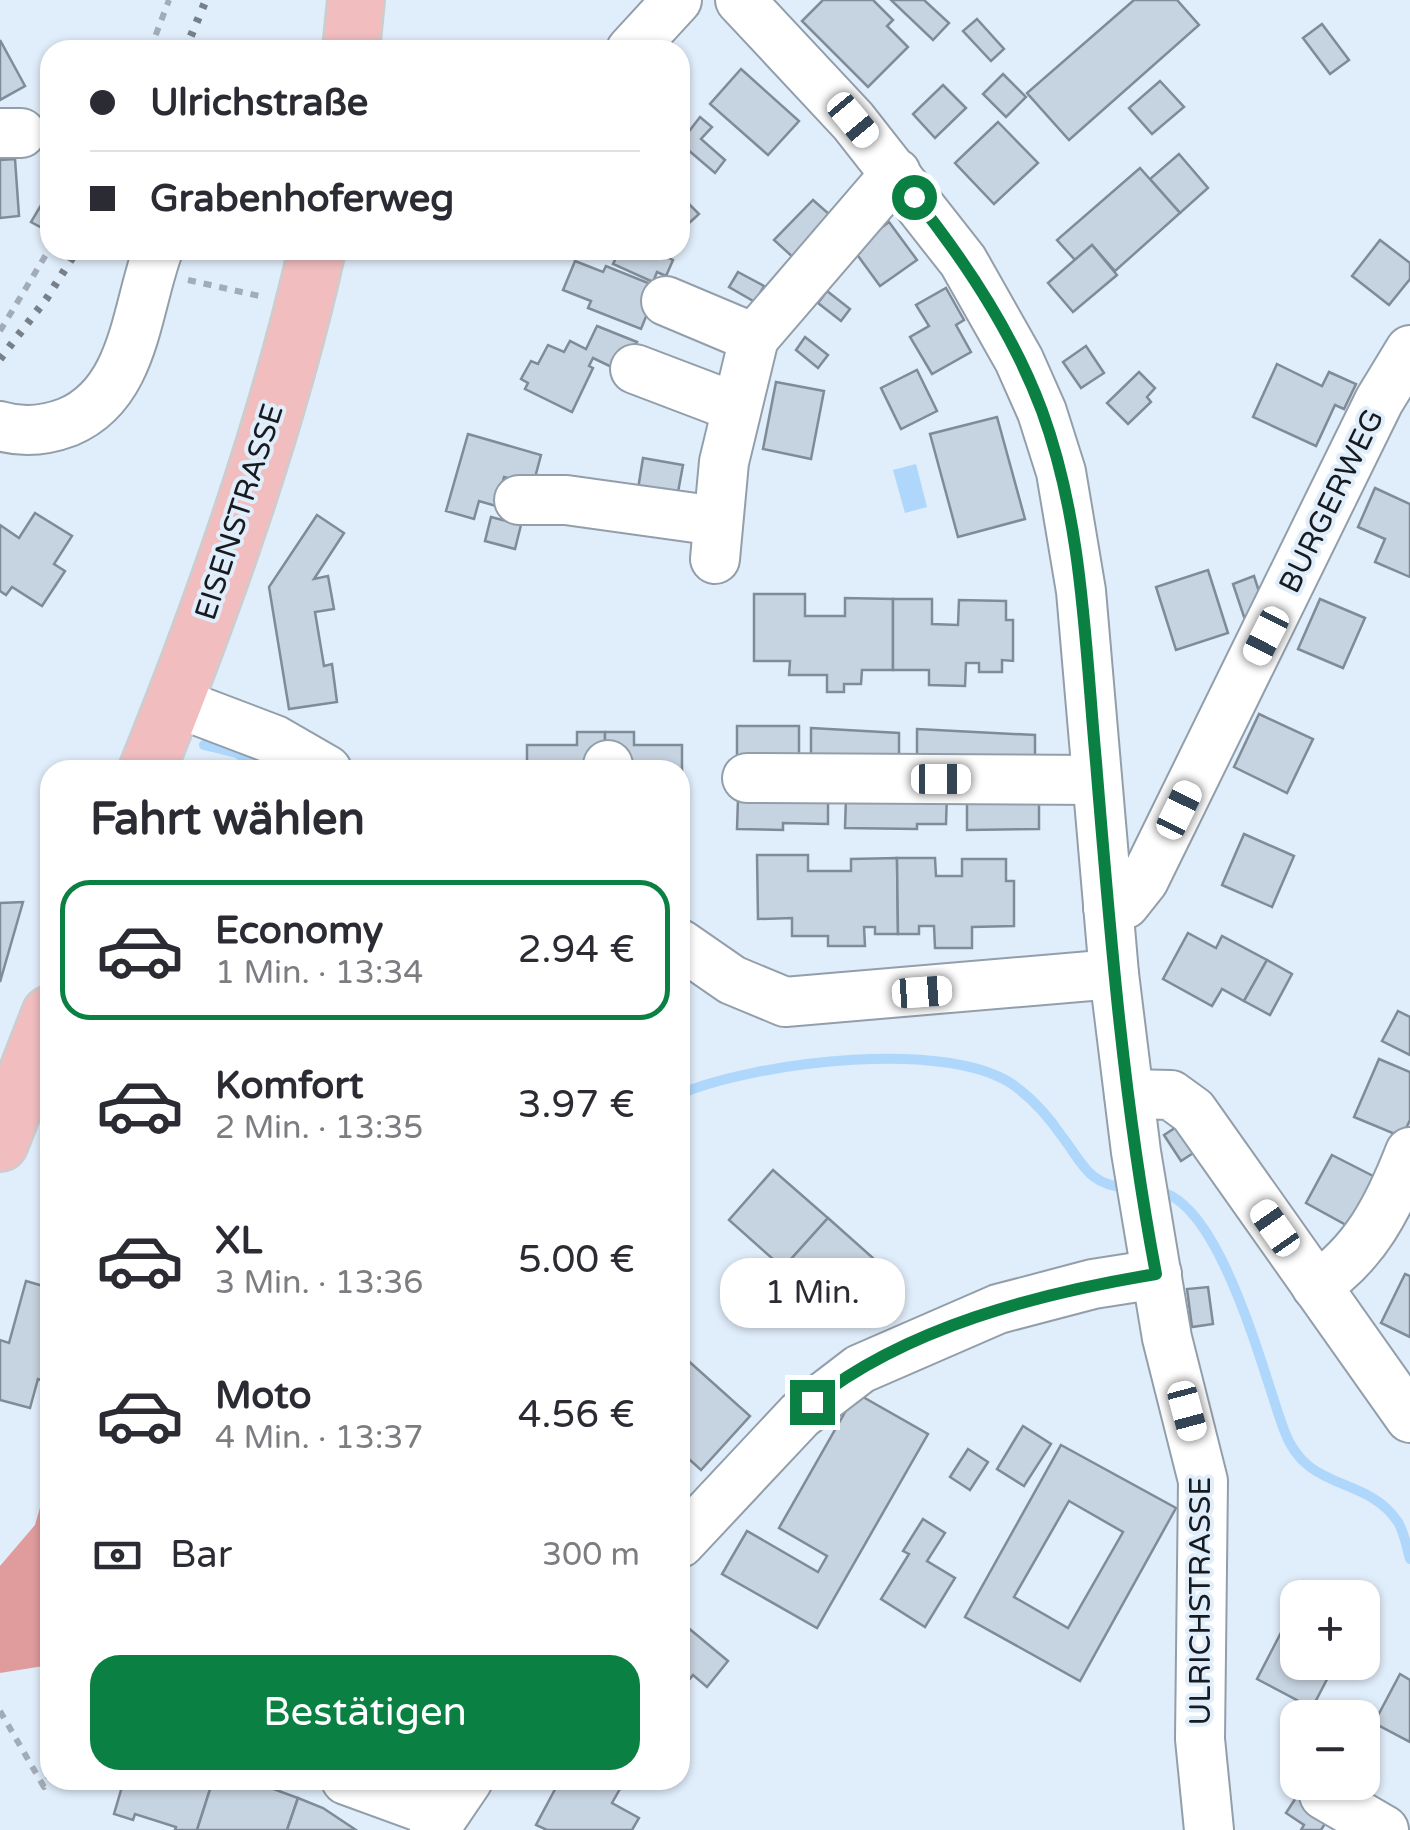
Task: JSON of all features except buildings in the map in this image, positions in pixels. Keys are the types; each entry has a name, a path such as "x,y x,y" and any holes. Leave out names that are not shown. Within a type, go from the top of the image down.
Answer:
{"main road":[{"path":"352,40 356,0"},
{"name":"EISENSTRASSE","path":"151,760 242,512 315,260"},
{"path":"0,1142 40,1040"}],"street":[{"name":"ULRICHSTRASSE","path":"740,0 853,120 963,261 993,310 1042,412 1072,523 1114,974 1136,1152 1167,1338 1204,1481 1200,1739 1209,1830"},
{"path":"639,40 668,3"},
{"path":"518,500 566,500 716,540 736,407 754,338 896,173"},
{"path":"0,426 32,430 54,427 96,405 112,388 124,366 154,261"},
{"path":"666,301 754,338"},
{"name":"BURGERWEG","path":"1108,907 1124,904 1144,880 1379,400 1410,350"},
{"path":"635,370 736,407"},
{"path":"174,702 275,740 310,760"},
{"path":"747,778 1097,780"},
{"path":"690,951 732,980 785,1002 1114,974"},
{"path":"1129,1094 1171,1095 1193,1112 1410,1418"},
{"path":"1316,1286 1345,1265 1367,1238 1410,1152"},
{"path":"690,1533 800,1415 860,1369 998,1310 1092,1284 1156,1274"},
{"path":"382,1790 448,1808"},
{"path":"1334,1800 1384,1830"}],"path":[{"path":"154,40 169,0"},
{"path":"0,331 43,260"},
{"path":"154,261 304,306"},
{"path":"0,1711 40,1780"}],"shaded area":[{"path":"40,1508 40,1667 0,1673 0,1566 35,1525"}],"water":[{"path":"916,464 927,507 905,513 893,470"}],"waterway":[{"path":"204,745 237,753 248,760"},
{"path":"690,1091 802,1065 903,1059 950,1063 990,1073 1020,1090 1047,1117 1087,1171 1103,1182 1128,1188"},
{"path":"1155,1191 1178,1201 1200,1223 1219,1255 1252,1332 1294,1450 1322,1475 1370,1496 1385,1507 1400,1526 1410,1559"}],"railway":[{"path":"189,40 206,0"},
{"path":"0,359 71,260"}],"route":[{"path":"812,1402 860,1369 998,1310 1092,1284 1156,1274 1118,1004 1072,523 1042,412 1019,360 963,261 914,197"}]}
